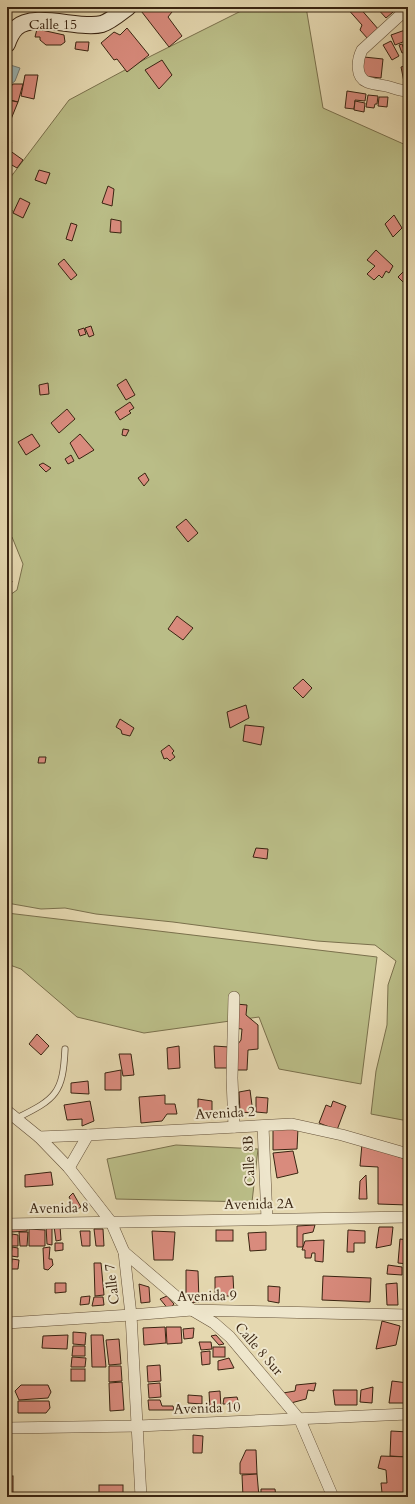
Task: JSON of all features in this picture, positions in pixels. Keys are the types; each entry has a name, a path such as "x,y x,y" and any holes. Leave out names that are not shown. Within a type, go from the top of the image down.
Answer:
{"main road":[{"name":"Calle 15","path":"7,44 10,36 16,28 23,23 48,21 103,24 128,7"}],"street":[{"path":"408,8 362,50 358,63 359,74 365,81 399,91 408,91"},
{"path":"234,997 232,1078 234,1127"},
{"name":"Calle 7","path":"7,1111 39,1137 69,1168 111,1222 124,1252 131,1315 141,1497"},
{"name":"Avenida 2","path":"39,1137 292,1124 342,1135 408,1154"},
{"name":"Calle 8B","path":"263,1126 267,1219"},
{"path":"69,1168 88,1135"},
{"name":"Avenida 2A","path":"111,1222 408,1217"},
{"name":"Avenida 8","path":"7,1224 111,1222"},
{"name":"Calle 8 Sur","path":"124,1252 192,1310 214,1323 230,1337 300,1420 332,1497"},
{"name":"Avenida 9","path":"7,1323 192,1310 408,1315"},
{"name":"Avenida 10","path":"7,1428 138,1426 408,1414"}],"lane":[{"path":"17,1118 36,1109 49,1100 58,1090 64,1073 65,1049"}],"green space":[{"path":"244,7 306,7 323,108 408,146 408,1121 371,1114 376,1071 387,1025 388,985 396,961 375,945 317,941 173,922 96,914 65,908 41,909 7,903 7,597 17,590 23,564 12,537 7,536 7,182 69,100 151,56 243,10"},
{"path":"7,913 377,957 361,1084 279,1069 259,1017 144,1033 77,1017 21,969 7,964"},
{"path":"176,1145 258,1149 252,1202 116,1199 107,1159"}],"water":[{"path":"7,64 20,68 15,81 10,85 7,83"}],"building":[{"path":"22,7 53,7 53,8 22,9"},
{"path":"138,7 176,7 168,17 182,36 169,47"},
{"path":"346,7 359,7 379,30 368,39 360,30 362,25"},
{"path":"376,7 399,7 386,18"},
{"path":"127,28 149,55 127,72 117,59 114,60 101,43 114,32 120,35"},
{"path":"37,29 64,35 65,42 61,45 46,45 40,40 40,37 35,37"},
{"path":"408,29 408,40 395,45 391,35"},
{"path":"391,41 399,56 392,60 383,45"},
{"path":"76,42 89,42 88,51 75,49"},
{"path":"402,44 405,52 402,53 399,45"},
{"path":"364,57 383,59 381,78 362,76"},
{"path":"162,60 172,75 159,89 145,70"},
{"path":"408,65 408,81 404,82 401,67"},
{"path":"25,75 38,75 34,99 21,96"},
{"path":"13,84 23,84 18,102 7,99 7,88 9,89"},
{"path":"347,91 366,94 365,101 355,100 354,109 345,108"},
{"path":"368,95 378,96 377,104 375,104 374,108 366,107"},
{"path":"379,97 388,97 387,107 378,106"},
{"path":"7,100 18,102 7,129"},
{"path":"355,101 365,103 364,112 354,110"},
{"path":"7,137 12,143 7,147"},
{"path":"9,150 23,160 17,168 10,164 7,168 7,153"},
{"path":"7,169 12,173 8,179 7,179"},
{"path":"39,170 50,173 46,184 35,180"},
{"path":"108,186 114,189 112,206 102,203"},
{"path":"20,198 30,203 23,218 13,213"},
{"path":"7,209 12,210 9,224 7,223"},
{"path":"394,215 402,228 393,237 385,224"},
{"path":"111,219 121,221 121,233 110,232"},
{"path":"71,223 77,225 72,241 66,239"},
{"path":"376,250 393,266 389,273 386,271 382,278 379,275 374,280 367,274 375,266 367,260"},
{"path":"64,259 77,275 71,280 58,264"},
{"path":"408,267 408,285 407,286 398,277"},
{"path":"91,326 94,335 89,337 85,328"},
{"path":"84,328 86,334 80,336 78,330"},
{"path":"126,379 135,395 126,400 117,385"},
{"path":"48,383 49,394 40,395 39,385"},
{"path":"130,402 134,408 129,411 131,413 120,420 115,412"},
{"path":"67,409 75,419 59,433 51,423"},
{"path":"123,429 129,430 126,436 122,435"},
{"path":"32,434 40,446 26,455 18,442"},
{"path":"80,434 94,450 79,459 70,443"},
{"path":"71,455 74,461 68,464 65,459"},
{"path":"43,463 51,468 46,472 39,465"},
{"path":"145,473 149,480 144,486 138,478"},
{"path":"186,519 198,533 188,542 176,527"},
{"path":"7,580 12,581 9,591 7,591"},
{"path":"177,616 193,628 183,640 168,629"},
{"path":"303,679 312,688 303,698 293,688"},
{"path":"246,705 249,718 230,728 227,712"},
{"path":"120,719 134,728 130,736 122,734 121,730 116,727"},
{"path":"245,725 264,727 261,745 243,741"},
{"path":"169,745 174,751 172,753 175,757 170,761 167,758 164,759 161,751"},
{"path":"39,757 46,757 45,763 38,763"},
{"path":"256,848 268,849 267,859 253,857"},
{"path":"236,1004 247,1005 246,1015 258,1025 258,1049 248,1050 247,1070 234,1070 235,1048 241,1040 242,1029 233,1028"},
{"path":"37,1034 49,1046 41,1055 29,1044"},
{"path":"179,1046 180,1068 168,1069 167,1048"},
{"path":"214,1046 229,1047 227,1068 215,1068"},
{"path":"119,1054 131,1054 134,1075 123,1076"},
{"path":"121,1070 121,1090 105,1090 105,1073"},
{"path":"88,1081 89,1094 71,1093 71,1083"},
{"path":"250,1090 253,1113 240,1112 239,1092"},
{"path":"165,1095 165,1104 175,1104 177,1114 167,1114 162,1121 141,1123 139,1097"},
{"path":"256,1097 268,1098 267,1113 256,1112"},
{"path":"198,1099 212,1101 212,1114 198,1117"},
{"path":"90,1101 94,1121 82,1126 82,1119 67,1120 64,1105"},
{"path":"333,1101 346,1106 337,1130 319,1123 326,1105 331,1107"},
{"path":"298,1128 297,1149 273,1150 273,1130"},
{"path":"362,1144 408,1160 408,1205 378,1204 378,1167 360,1166"},
{"path":"293,1151 298,1173 277,1178 273,1153"},
{"path":"51,1172 53,1185 25,1187 25,1175"},
{"path":"366,1175 367,1199 359,1199 360,1181"},
{"path":"73,1193 81,1207 76,1210 69,1197"},
{"path":"28,1225 27,1231 12,1232 10,1227"},
{"path":"315,1225 313,1232 303,1234 303,1247 297,1247 297,1226"},
{"path":"46,1226 52,1226 52,1245 47,1244"},
{"path":"54,1226 60,1226 61,1240 56,1241"},
{"path":"379,1227 393,1227 391,1245 376,1248"},
{"path":"29,1229 45,1230 45,1246 29,1246"},
{"path":"94,1229 103,1229 104,1246 96,1246"},
{"path":"216,1230 233,1230 233,1241 216,1241"},
{"path":"348,1230 365,1231 365,1243 354,1243 354,1252 347,1252"},
{"path":"80,1231 90,1231 90,1246 82,1246"},
{"path":"152,1231 175,1232 173,1260 154,1260"},
{"path":"7,1232 10,1232 9,1257 7,1257"},
{"path":"19,1232 28,1232 27,1246 20,1246"},
{"path":"266,1232 266,1250 250,1251 248,1233"},
{"path":"12,1234 18,1235 18,1246 11,1246"},
{"path":"400,1239 408,1240 408,1264 398,1263"},
{"path":"324,1240 323,1262 315,1261 315,1253 312,1253 311,1258 305,1258 305,1250 302,1250 305,1241"},
{"path":"55,1243 63,1243 63,1250 55,1251"},
{"path":"12,1247 18,1248 18,1257 11,1256"},
{"path":"50,1247 49,1259 52,1259 53,1265 48,1270 44,1269 43,1248"},
{"path":"12,1259 19,1260 18,1269 11,1269"},
{"path":"94,1263 101,1263 104,1295 95,1296"},
{"path":"388,1265 402,1267 402,1275 387,1274"},
{"path":"186,1270 198,1271 199,1302 186,1303"},
{"path":"233,1276 234,1296 215,1296 215,1277"},
{"path":"323,1276 371,1278 370,1302 322,1300"},
{"path":"55,1283 66,1283 66,1292 55,1293"},
{"path":"397,1283 398,1305 387,1305 386,1284"},
{"path":"139,1284 149,1287 150,1302 141,1303"},
{"path":"268,1286 280,1287 279,1303 268,1301"},
{"path":"404,1286 408,1286 408,1300 404,1300"},
{"path":"90,1296 89,1304 80,1305 81,1297"},
{"path":"167,1296 174,1304 169,1310 160,1299"},
{"path":"94,1297 103,1297 104,1305 92,1306"},
{"path":"382,1321 400,1326 396,1345 376,1349"},
{"path":"165,1327 166,1343 144,1345 143,1328"},
{"path":"166,1327 181,1327 182,1343 167,1344"},
{"path":"194,1328 193,1338 184,1339 183,1329"},
{"path":"73,1332 86,1333 85,1345 73,1344"},
{"path":"68,1335 67,1349 42,1348 43,1336"},
{"path":"91,1335 103,1335 106,1367 92,1367"},
{"path":"216,1335 224,1344 219,1345 211,1336"},
{"path":"119,1339 121,1364 109,1365 106,1340"},
{"path":"199,1342 211,1342 212,1349 201,1350"},
{"path":"73,1346 85,1346 85,1356 72,1356"},
{"path":"213,1347 225,1347 225,1357 213,1357"},
{"path":"408,1347 408,1377 405,1377 404,1348"},
{"path":"210,1351 210,1364 202,1365 201,1352"},
{"path":"72,1357 86,1358 85,1367 71,1367"},
{"path":"229,1358 234,1368 218,1370 218,1361"},
{"path":"160,1365 161,1381 148,1382 147,1366"},
{"path":"109,1366 121,1366 122,1381 109,1382"},
{"path":"71,1369 85,1369 85,1381 71,1381"},
{"path":"392,1381 408,1383 408,1403 389,1403"},
{"path":"122,1382 124,1410 110,1411 109,1383"},
{"path":"160,1383 161,1397 149,1398 148,1384"},
{"path":"316,1383 314,1391 308,1390 306,1399 291,1403 283,1393 295,1391 296,1385"},
{"path":"21,1385 48,1385 51,1392 48,1398 19,1400 15,1391"},
{"path":"373,1387 372,1403 360,1402 361,1390"},
{"path":"333,1390 357,1390 357,1405 335,1405"},
{"path":"220,1391 221,1408 210,1409 209,1392"},
{"path":"188,1395 202,1396 202,1404 188,1403"},
{"path":"237,1397 239,1404 223,1404 224,1398"},
{"path":"148,1400 160,1400 162,1406 173,1406 174,1410 149,1410"},
{"path":"18,1401 49,1401 50,1408 46,1413 18,1413"},
{"path":"391,1431 408,1432 408,1457 390,1456"},
{"path":"193,1435 203,1436 202,1453 193,1453"},
{"path":"7,1436 11,1436 11,1472 7,1472"},
{"path":"246,1450 256,1450 257,1474 240,1474 240,1463"},
{"path":"381,1456 408,1457 408,1493 382,1493 381,1483 387,1483 386,1470 378,1468"},
{"path":"257,1474 259,1497 243,1497 242,1475"},
{"path":"7,1476 13,1476 13,1497 7,1497"},
{"path":"99,1485 123,1485 123,1497 99,1497"},
{"path":"261,1489 275,1489 276,1497 261,1497"},
{"path":"153,1493 164,1493 164,1497 153,1497"},
{"path":"174,1494 183,1494 183,1497 174,1497"}]}
